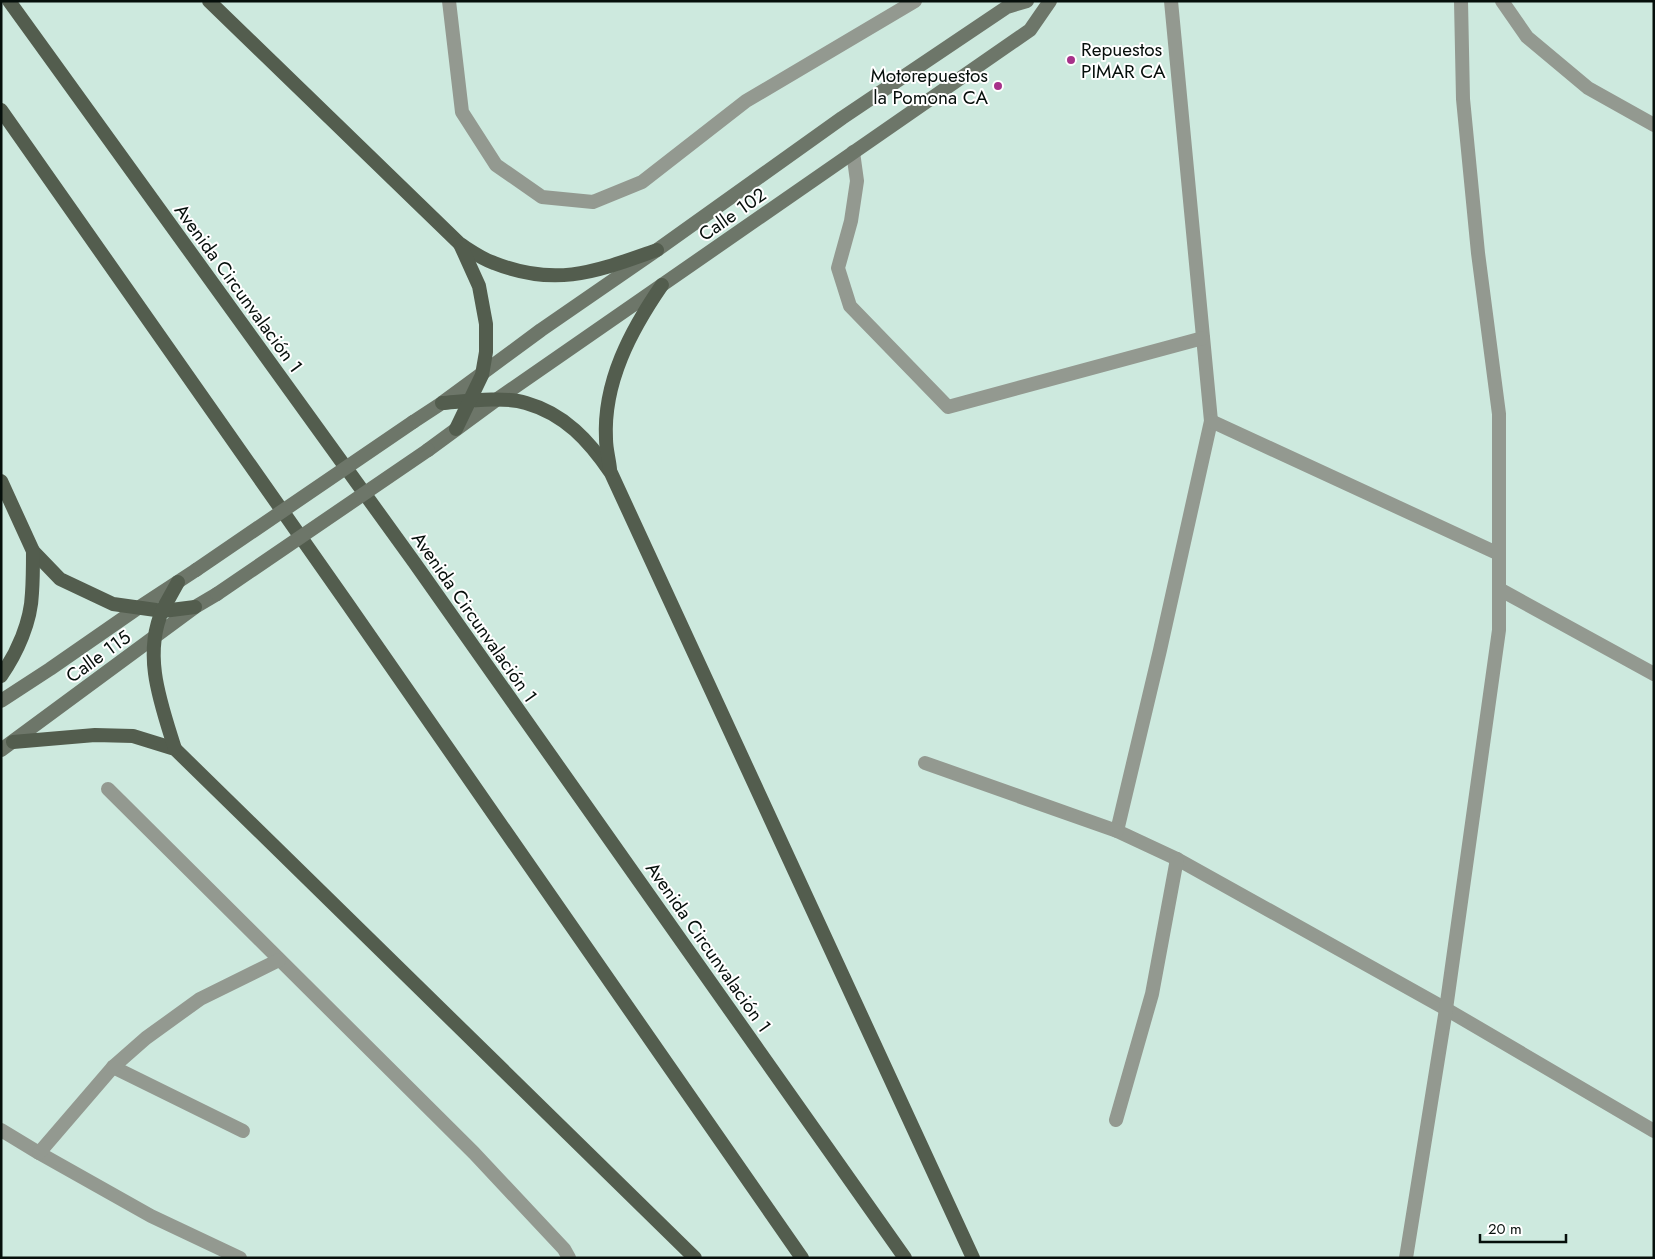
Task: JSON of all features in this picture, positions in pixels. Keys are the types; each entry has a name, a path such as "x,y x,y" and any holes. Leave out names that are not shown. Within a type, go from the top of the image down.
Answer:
{"main road":[{"name":"Avenida Circunvalación 1","path":"8,1 419,570 905,1258"},
{"path":"209,1 460,244 492,263 527,274 564,276 601,270 657,250"},
{"name":"Calle 102","path":"196,570 442,403 541,330 826,130 999,12 1007,7 1027,1"},
{"name":"Calle 102","path":"218,594 428,450 496,400 1030,30 1050,1"},
{"path":"1,110 802,1258"},
{"path":"456,429 482,375 486,352 486,324 479,286 460,244"},
{"path":"611,472 606,415 613,380 626,346 642,314 662,285"},
{"path":"442,403 496,400 526,403 552,414 575,430 595,449 611,472 973,1258"},
{"path":"1,481 33,551 60,578 113,604 163,610 195,607"},
{"path":"1,676 11,662 24,633 32,596 33,551"},
{"name":"Calle 115","path":"1,701 196,570"},
{"path":"175,749 158,695 154,668 155,638 163,610 178,582"},
{"name":"Calle 115","path":"1,750 195,607 218,594"},
{"path":"13,742 95,735 133,736 175,749 695,1258"}],"street":[{"path":"449,1 462,112 496,166 542,197 593,202 642,182 746,100 915,1"},
{"path":"1117,831 1211,421 1171,1"},
{"path":"1406,1258 1446,1009 1499,630 1499,414 1478,253 1464,109 1461,1"},
{"path":"1502,1 1527,37 1588,88 1654,125"},
{"path":"853,152 857,181 851,221 838,268 850,306 948,407 1203,338"},
{"path":"1211,421 1499,554"},
{"path":"1499,589 1654,674"},
{"path":"925,763 1117,831 1177,859 1446,1009 1654,1131"},
{"path":"108,789 474,1153 564,1249 569,1258"},
{"path":"1116,1120 1152,994 1177,859"},
{"path":"39,1154 113,1066 146,1038 200,999 279,960"},
{"path":"113,1066 243,1131"},
{"path":"1,1130 39,1154 151,1216 240,1258"}],"place":[{"name":"Repuestos PIMAR CA","path":"1071,60"},
{"name":"Motorepuestos la Pomona CA","path":"998,86"}]}
